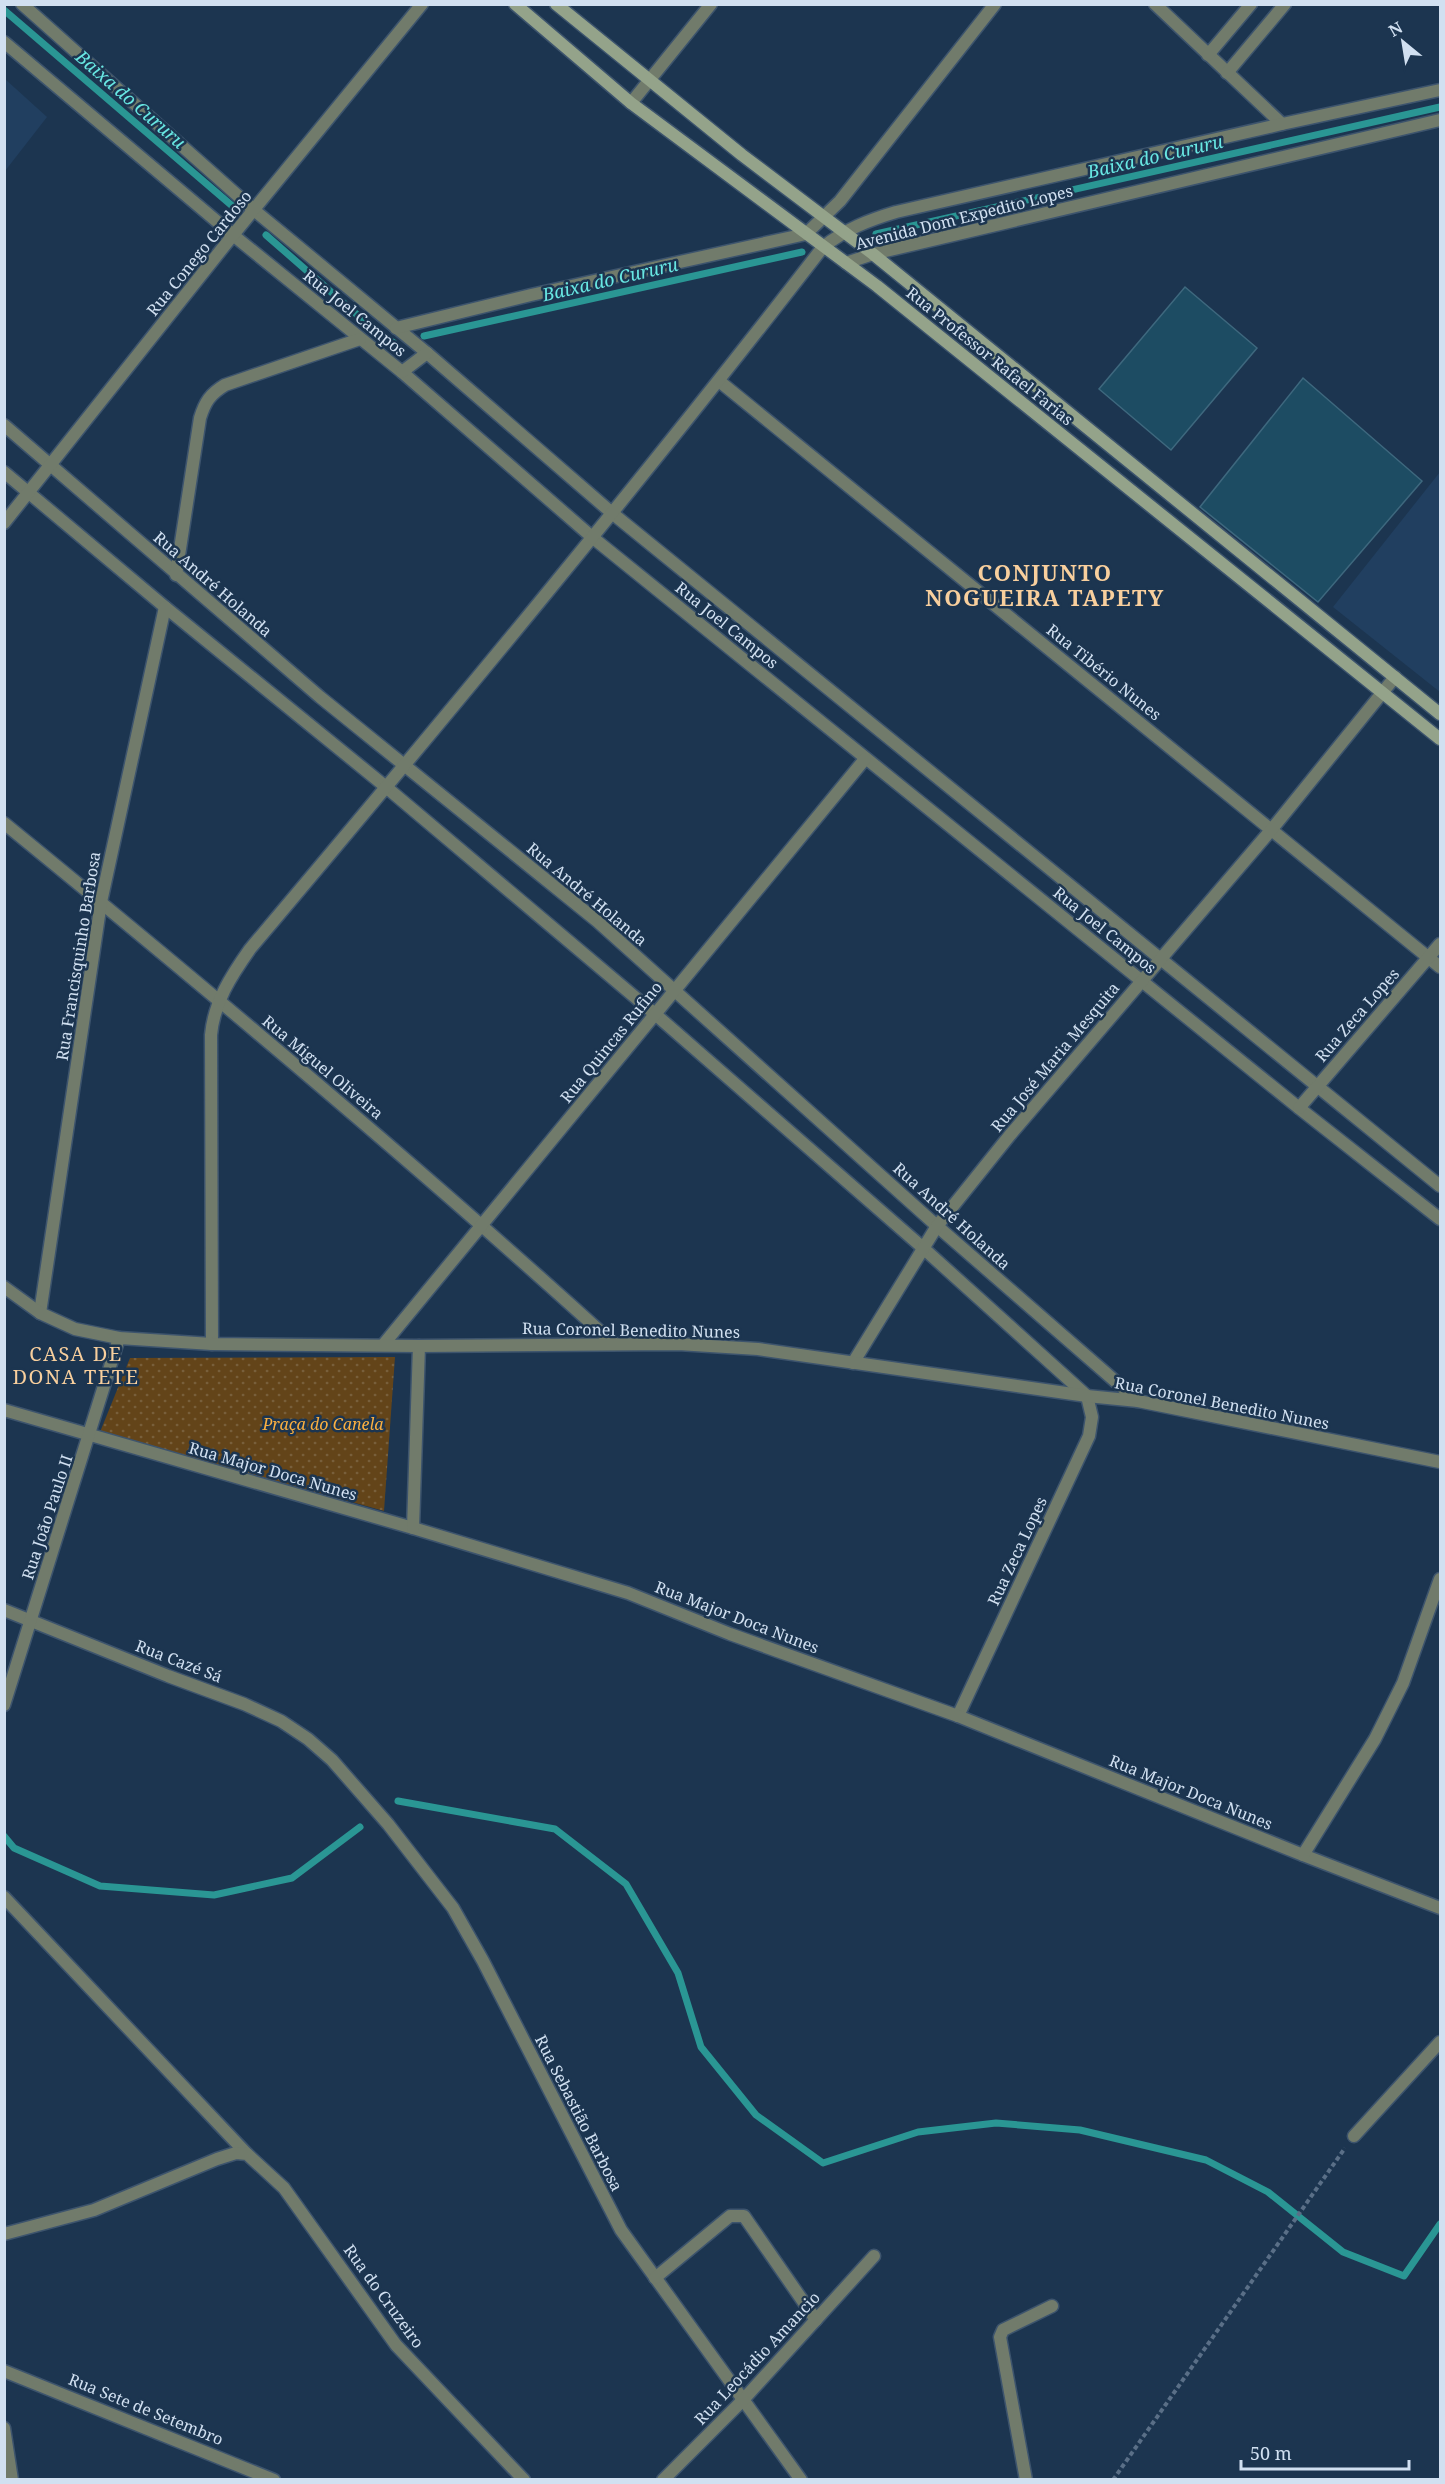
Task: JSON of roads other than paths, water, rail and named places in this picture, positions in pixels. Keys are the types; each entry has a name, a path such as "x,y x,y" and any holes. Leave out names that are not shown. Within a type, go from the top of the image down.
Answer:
{"main road":[{"name":"Rua Professor Rafael Farias","path":"515,4 631,103 846,263 1440,739"},
{"name":"Rua Professor Rafael Farias","path":"556,4 650,81 873,254 1440,714"}],"street":[{"name":"Rua Joel Campos","path":"22,4 254,210 427,353 612,513 1440,1186"},
{"name":"Rua Conego Cardoso","path":"4,523 233,235 422,4"},
{"path":"631,103 711,4"},
{"path":"396,328 531,295 806,234 824,218 995,4"},
{"path":"1155,4 1282,124"},
{"path":"1208,55 1251,4"},
{"path":"1227,73 1285,4"},
{"name":"Rua Joel Campos","path":"4,42 233,235 402,372 592,537 865,759 1440,1219"},
{"name":"Avenida Dom Expedito Lopes","path":"212,1344 211,1035 213,1017 232,974 250,949 612,513 719,381 823,246 844,231 861,223 896,212 1440,90"},
{"name":"Avenida Dom Expedito Lopes","path":"846,263 873,254 1440,120"},
{"path":"176,575 200,418 205,402 212,393 225,385 360,339"},
{"path":"402,372 427,353"},
{"name":"Rua Tibério Nunes","path":"719,381 1440,967"},
{"name":"Rua André Holanda","path":"4,424 176,575 404,766 597,921 937,1226 1138,1401"},
{"path":"4,472 386,787 655,1014 922,1247 1087,1396"},
{"name":"Rua Francisquinho Barbosa","path":"40,1313 101,902 165,607"},
{"name":"Rua José Maria Mesquita","path":"853,1363 922,1247 937,1226 1010,1136 1272,829 1395,677"},
{"name":"Rua Quincas Rufino","path":"383,1345 865,759"},
{"name":"Rua Miguel Oliveira","path":"4,823 101,902 482,1224 613,1343"},
{"name":"Rua Zeca Lopes","path":"1299,1108 1440,944"},
{"name":"Rua Coronel Benedito Nunes","path":"4,1287 40,1313 75,1329 119,1338 212,1344 419,1346 613,1343 758,1349 1087,1396 1138,1401 1440,1462"},
{"name":"Rua João Paulo II","path":"4,1705 119,1338"},
{"path":"413,1528 419,1346"},
{"name":"Rua Zeca Lopes","path":"958,1716 1089,1436 1092,1417 1087,1396"},
{"name":"Rua Major Doca Nunes","path":"4,1410 413,1528 628,1593 730,1634 958,1716 1440,1908"},
{"path":"1303,1855 1375,1739 1403,1683 1440,1580"},
{"name":"Rua Cazé Sá","path":"4,1610 244,1704 281,1721 308,1739 332,1761"},
{"name":"Rua Sebastião Barbosa","path":"332,1761 388,1824 453,1908 621,2230 801,2480"},
{"name":"Rua do Cruzeiro","path":"4,1897 248,2154 284,2188 396,2345 524,2480"},
{"path":"1354,2136 1440,2042"},
{"path":"4,2234 106,2206 236,2152 248,2154"},
{"path":"656,2278 730,2216 744,2216 816,2320"},
{"name":"Rua Leocádio Amancio","path":"663,2480 743,2400 874,2256"},
{"path":"1026,2480 1000,2337 1003,2330 1052,2306"},
{"name":"Rua Sete de Setembro","path":"4,2371 274,2480"},
{"path":"4,2428 12,2480"}],"waterway":[{"name":"Baixa do Cururu","path":"4,10 237,210"},
{"name":"Baixa do Cururu","path":"876,234 1440,107"},
{"name":"Baixa do Cururu","path":"266,235 378,333 394,343"},
{"name":"Baixa do Cururu","path":"424,336 802,252"},
{"path":"398,1801 555,1829 626,1884 678,1973 701,2047 756,2115 823,2163 918,2132 996,2123 1080,2130 1206,2160 1268,2192 1343,2252 1404,2276 1440,2224"},
{"path":"4,1836 14,1848 100,1886 214,1895 292,1878 360,1827"}],"district":[{"name":"CONJUNTO NOGUEIRA TAPETY","path":"1045,584"},
{"name":"CASA DE DONA TETE","path":"76,1364"}],"park label":[{"name":"Praça do Canela","path":"323,1424"}]}
